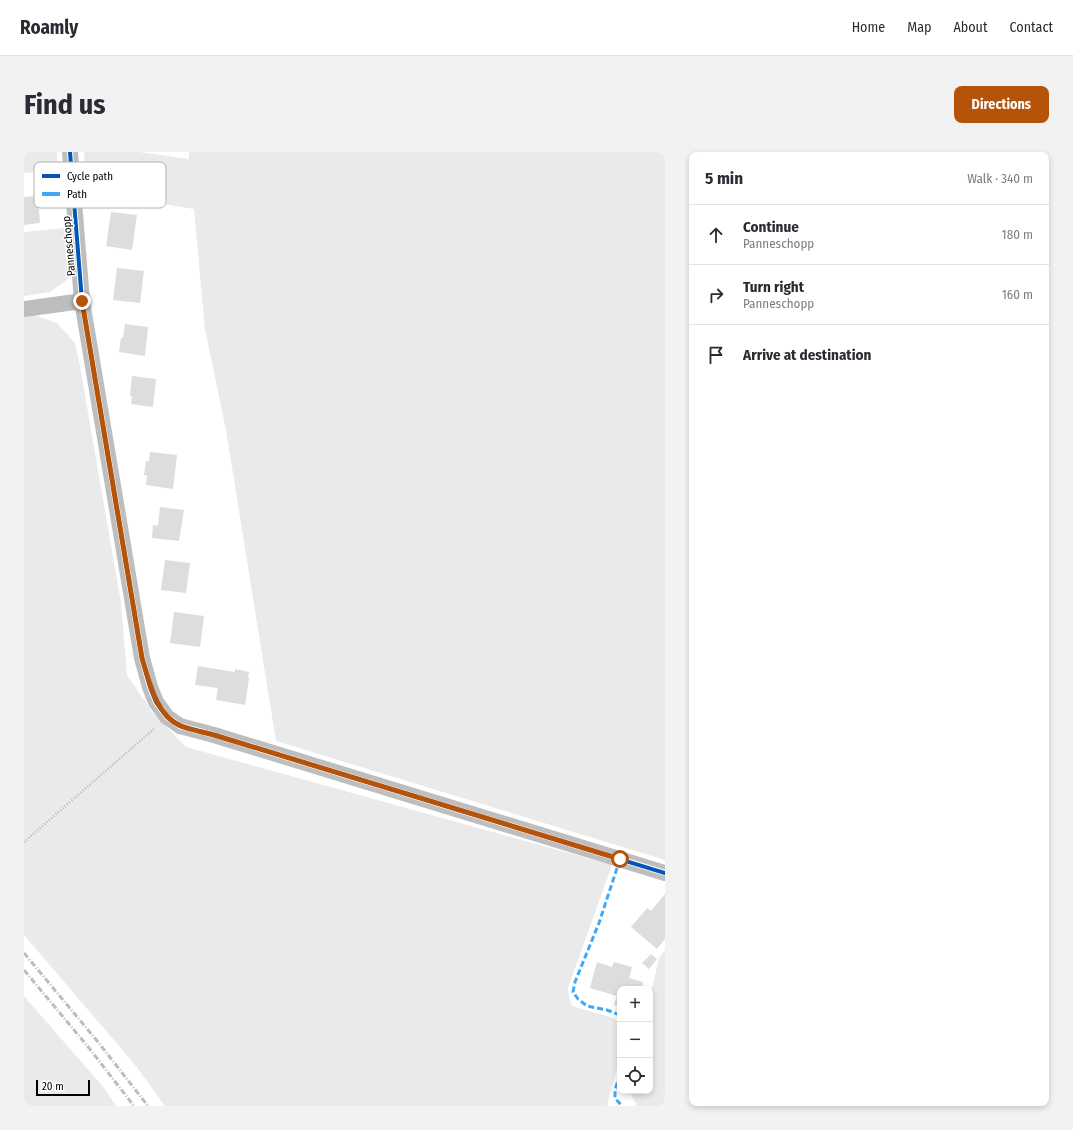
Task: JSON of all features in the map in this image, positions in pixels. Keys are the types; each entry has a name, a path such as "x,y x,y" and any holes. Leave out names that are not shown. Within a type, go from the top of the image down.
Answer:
{"street":[{"name":"Panneschopp","path":"70,152 71,162"},
{"name":"Panneschopp","path":"75,208 82,301 142,658 156,702 167,717 180,726 222,737 665,873"},
{"path":"24,308 82,301"}],"path":[{"path":"24,842 167,717"}],"shaded area":[{"path":"24,152 57,152 58,162 34,162 34,172 24,173"},
{"path":"84,152 139,152 189,159 189,152 665,152 665,860 276,741 226,430 205,329 194,209 166,205 166,162 84,162"},
{"path":"64,228 68,279 50,292 24,296 24,232"},
{"path":"31,314 57,323 75,343 121,603 127,675 153,713 186,747 612,865 568,988 572,1006 614,1018 617,1022 617,1069 607,1105 609,1106 165,1106 136,1066 24,935 24,315"},
{"path":"665,950 665,1106 637,1106 631,1094 653,1094 653,986 659,958"},
{"path":"24,996 105,1089 116,1106 24,1106"}],"building":[{"path":"34,196 34,208 39,208 40,223 24,225 24,197"},
{"path":"111,212 137,215 132,250 106,246"},
{"path":"117,268 144,271 140,303 113,300"},
{"path":"125,324 148,327 145,356 119,352"},
{"path":"132,376 156,379 153,407 131,404 132,396 130,396"},
{"path":"150,452 177,455 173,489 146,485 147,475 144,475 146,461 149,461"},
{"path":"160,507 184,510 179,541 152,538 153,525 158,526"},
{"path":"165,560 190,563 186,593 161,590"},
{"path":"174,612 204,616 200,647 170,643"},
{"path":"198,666 235,672 235,669 249,672 245,705 216,700 218,688 195,685"},
{"path":"665,894 665,939 657,949 631,927 647,908 651,911"},
{"path":"651,954 657,959 649,969 642,963"},
{"path":"597,962 612,967 614,962 632,967 629,978 643,982 642,986 617,986 617,996 590,988"},
{"path":"617,996 617,1006 614,1005"}],"railway":[{"path":"24,953 98,1042 148,1106"},
{"path":"24,970 89,1048 134,1106"}],"marked path":[{"path":"617,1014 587,1006 578,999 573,992 575,982 599,923 620,859"},
{"path":"617,1084 615,1098 622,1106"}],"cycle path":[{"path":"70,152 71,162"},
{"path":"75,208 82,301 142,658 156,702 167,717 180,726 214,735 665,873"}],"route":[{"path":"82,301 142,658 156,702 167,717 180,726 214,735 620,859"}]}
